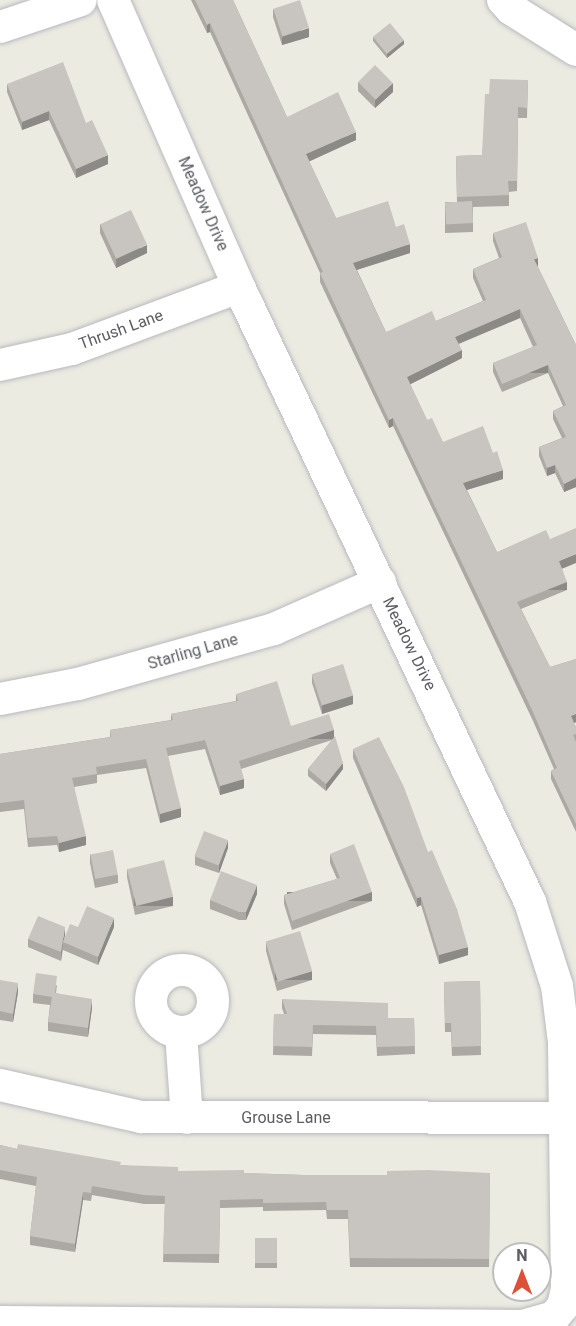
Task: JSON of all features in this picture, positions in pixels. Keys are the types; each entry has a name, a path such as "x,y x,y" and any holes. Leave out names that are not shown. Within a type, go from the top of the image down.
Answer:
{"street":[{"path":"0,27 81,0"},
{"name":"Meadow Drive","path":"0,1322 524,1326 554,1317 563,1306 567,1289 570,1118 564,1042 557,986 530,902 239,286 113,0"},
{"path":"503,0 511,9 576,50"},
{"name":"Thrush Lane","path":"0,365 72,349 239,286"},
{"name":"Starling Lane","path":"0,699 78,684 274,629 380,582"},
{"path":"181,1033 187,1118"},
{"name":"Grouse Lane","path":"0,1085 141,1118 570,1118"}],"building":[{"path":"195,0 233,0 287,117 338,92 356,132 306,154 336,218 388,201 396,227 404,224 410,244 353,263 386,332 432,311 436,321 486,300 473,269 502,257 493,233 526,222 538,258 534,259 576,345 576,478 564,484 555,465 547,468 539,447 566,437 553,411 566,405 548,365 502,384 493,363 537,345 520,309 455,337 462,350 407,377 427,420 432,418 443,442 483,426 493,453 497,451 503,470 463,483 497,552 546,530 550,539 576,528 576,554 559,561 567,582 517,602 550,667 576,659 576,714 571,716 576,727 576,734 573,735 576,742 576,824 551,771 557,768 533,712 393,418 389,420 320,273 323,272 210,23 207,25"},
{"path":"300,0 309,28 282,36 273,9"},
{"path":"390,23 404,40 387,54 373,37"},
{"path":"63,62 86,123 92,120 108,155 76,169 49,111 22,122 7,84"},
{"path":"375,65 393,83 376,100 358,82"},
{"path":"490,79 528,80 527,108 518,107 517,181 508,181 509,195 457,197 456,156 482,155 485,94 489,94"},
{"path":"472,201 473,223 446,224 445,202"},
{"path":"131,210 147,244 116,259 100,224"},
{"path":"343,664 353,695 322,706 312,674"},
{"path":"277,681 291,726 329,714 334,730 239,761 244,779 220,786 205,740 166,748 181,808 160,814 146,759 96,767 97,774 72,778 86,836 59,843 57,836 28,838 24,800 0,803 0,754 111,737 110,730 173,720 171,714 238,701 236,694"},
{"path":"335,736 343,763 326,784 308,769"},
{"path":"379,737 404,787 428,852 432,850 457,909 468,947 439,955 421,897 417,898 353,749"},
{"path":"204,831 228,840 219,866 194,856"},
{"path":"354,844 372,892 292,921 284,895 340,878 330,854"},
{"path":"113,850 118,875 95,879 90,854"},
{"path":"164,860 173,897 136,906 127,869"},
{"path":"221,871 257,885 246,912 239,912 210,900"},
{"path":"87,906 114,918 98,957 63,942 70,924 78,927"},
{"path":"38,916 65,927 61,952 28,939"},
{"path":"300,931 312,971 278,982 266,942"},
{"path":"36,973 57,976 55,993 92,999 88,1028 48,1022 52,997 33,994"},
{"path":"0,980 18,983 13,1014 0,1011"},
{"path":"480,981 481,1046 452,1047 451,1023 445,1023 444,982"},
{"path":"282,999 388,1003 388,1018 414,1018 415,1046 377,1047 376,1026 313,1025 312,1047 273,1046 274,1014 287,1014"},
{"path":"18,1144 121,1162 120,1165 178,1167 178,1171 244,1170 244,1173 304,1175 387,1175 387,1171 428,1170 490,1173 489,1259 350,1258 348,1210 327,1210 326,1202 263,1203 263,1199 220,1200 219,1254 163,1254 165,1196 144,1195 92,1186 91,1193 83,1192 75,1244 30,1236 37,1177 0,1170 0,1145 17,1149"},
{"path":"255,1238 277,1238 277,1263 255,1263"}]}
